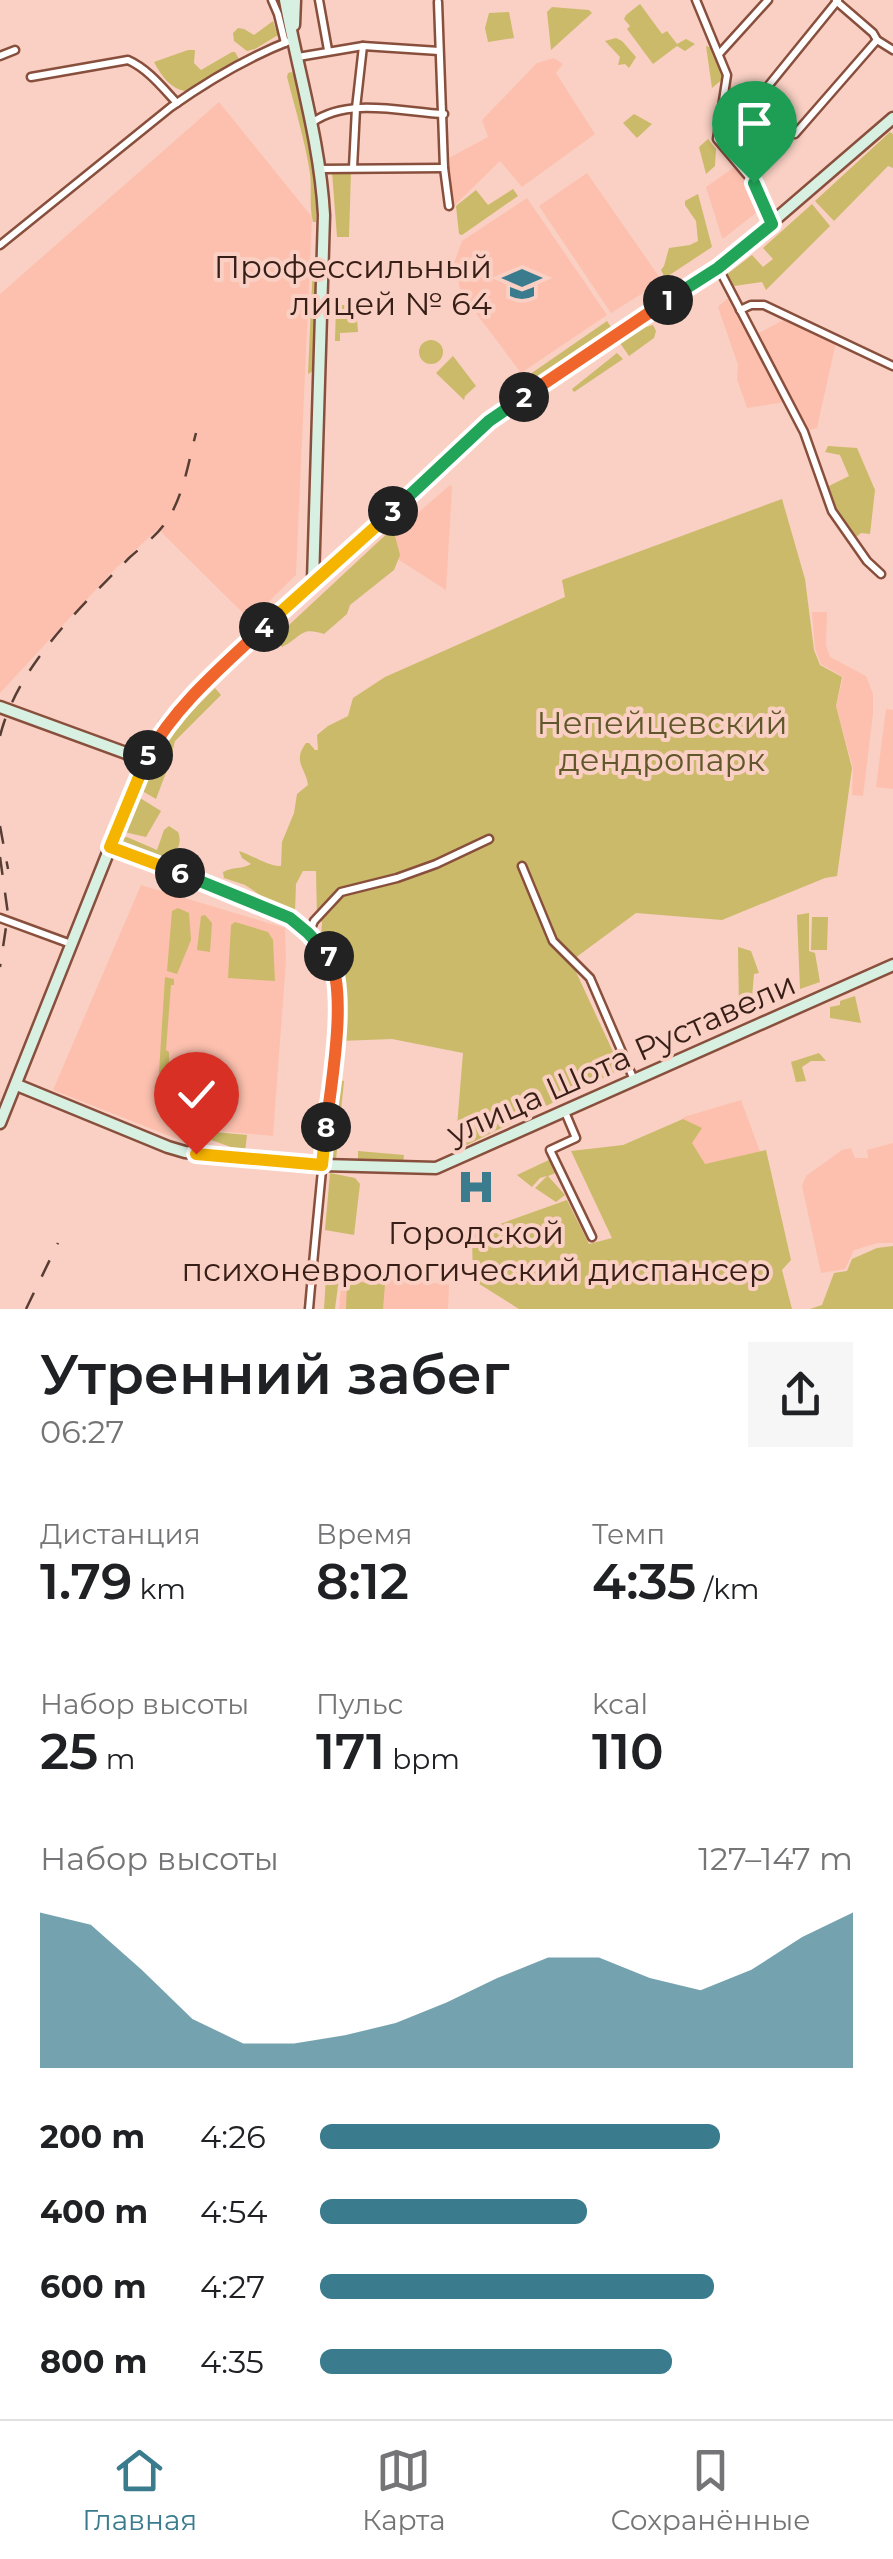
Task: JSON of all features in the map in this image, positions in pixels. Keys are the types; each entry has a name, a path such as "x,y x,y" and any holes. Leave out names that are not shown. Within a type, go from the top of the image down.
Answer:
{"main road":[{"path":"286,0 291,39 313,122 324,215 313,581"},
{"path":"291,39 295,0"},
{"path":"0,1123 145,760 165,725 186,701 489,421 718,268 893,118"},
{"path":"0,707 145,760"},
{"name":"улица Шота Руставели","path":"17,1084 178,1150 322,1165 436,1168 893,965"}],"street":[{"path":"0,245 176,103 236,66 291,39 272,0"},
{"path":"320,0 328,50"},
{"path":"696,0 726,80 717,138 754,183 772,224"},
{"path":"719,54 768,0"},
{"path":"717,138 756,101 837,0 877,40 893,50"},
{"path":"438,2 449,206"},
{"path":"756,101 796,134 877,40"},
{"path":"353,168 363,46"},
{"path":"298,56 363,46 439,51"},
{"path":"0,56 15,50"},
{"path":"30,77 128,60 158,82 176,103"},
{"path":"313,122 323,115 356,108 444,114"},
{"path":"320,169 444,168"},
{"path":"718,268 804,432 832,510 867,561 881,574"},
{"path":"740,310 764,305 893,366"},
{"path":"308,933 341,892 397,878 489,840"},
{"path":"110,847 290,918 332,958 338,1004 309,1309"},
{"path":"522,866 554,941 590,978 634,1080"},
{"path":"0,918 71,944"},
{"path":"565,1110 576,1138 550,1150 592,1237"}],"shaded area":[{"path":"554,58 563,64 556,73 595,134 522,187 500,161 455,205 447,159 488,137 482,120 537,63"},
{"path":"219,102 312,217 296,575 250,620 158,529 116,568 0,693 0,294"},
{"path":"736,166 762,208 722,238 706,187"},
{"path":"587,173 662,281 611,313 539,206"},
{"name":"Профессильный лицей № 64","path":"527,198 607,315 521,373 461,293 454,263 462,241"},
{"path":"730,296 785,402 747,408 737,379 738,365 718,307"},
{"path":"789,317 836,342 817,428 809,430 757,334"},
{"path":"452,487 446,590 379,547"},
{"path":"812,612 827,612 826,645 830,657 866,676 873,694 863,796 852,795 853,768 836,706 843,677 821,664 815,649"},
{"path":"886,709 893,710 893,789 876,787"},
{"path":"141,885 285,928 273,1136 197,1129 185,1142 53,1090"},
{"path":"741,1100 763,1160 691,1178 677,1134 684,1117"},
{"path":"893,1143 893,1243 854,1250 845,1269 821,1273 802,1186 806,1176 842,1150 851,1148 855,1158 868,1158 867,1150"},
{"path":"342,1277 449,1284 448,1309 339,1309"}],"green space":[{"path":"640,4 662,34 667,31 677,44 686,39 695,44 685,51 677,46 653,64 624,19"},
{"path":"552,7 592,13 551,50 547,12"},
{"path":"509,12 514,38 488,42 485,28 489,13"},
{"path":"273,21 278,35 255,49 247,51 234,41 233,33 238,28 254,35"},
{"path":"616,38 636,57 629,68 618,65 620,57 605,41"},
{"path":"706,46 715,49 724,78 712,88"},
{"path":"195,50 194,63 201,70 232,52 239,59 186,91 180,90 154,62"},
{"path":"292,72 312,146 316,222 312,216 308,161 287,77"},
{"path":"634,114 652,124 637,138 623,123"},
{"path":"890,132 893,168 888,166 834,221 815,201"},
{"path":"708,139 716,149 715,166 706,174 699,147"},
{"path":"351,171 349,237 337,237 332,172"},
{"path":"513,189 518,196 459,234 456,206 476,190 488,205"},
{"path":"698,194 712,247 665,278 661,270 669,248 698,241 696,221 685,201"},
{"path":"812,204 830,226 766,290 762,282 734,286 726,275 752,255 763,267 773,259 763,248"},
{"path":"313,263 317,267 313,371 308,374"},
{"path":"336,305 356,305 358,332 340,333 340,341 335,341"},
{"path":"607,321 613,330 533,383 526,377"},
{"path":"653,325 654,338 629,356 620,343"},
{"path":"431,340 440,343 440,361 431,364 422,361 419,352 422,343"},
{"path":"617,353 623,359 574,392 572,389"},
{"path":"453,356 476,386 464,400 436,373"},
{"path":"828,446 857,448 875,490 870,534 856,537 839,516 829,486 849,476 840,455 825,452"},
{"name":"Непейцевский дендропарк","path":"782,499 805,579 814,650 820,665 842,677 836,706 852,768 837,876 722,920 636,913 571,961 621,1069 455,1151 463,1053 392,1039 339,1041 343,974 347,967 344,957 321,936 316,871 303,871 296,884 295,911 286,915 278,907 260,905 260,895 224,878 223,872 251,864 239,851 281,866 282,842 297,794 308,785 300,760 302,750 309,743 318,750 317,735 348,716 353,698 385,677 565,597 562,580"},
{"path":"393,528 400,555 394,570 350,605 347,614 324,634 305,632 282,647 275,638"},
{"path":"215,688 221,695 175,741 170,762 158,756 168,735"},
{"path":"151,767 167,770 156,799 142,787"},
{"path":"140,798 161,811 146,837 124,832"},
{"path":"169,826 178,832 180,842 164,860 120,844 127,837 157,850"},
{"path":"178,908 189,913 191,940 177,974 167,971 172,911"},
{"path":"809,913 809,951 815,953 820,982 800,989 797,915"},
{"path":"201,916 212,923 210,952 197,950"},
{"path":"812,917 828,917 827,950 811,950"},
{"path":"235,922 268,932 273,940 275,981 228,978 231,925"},
{"path":"738,947 751,951 759,973 754,974 751,1009 739,1008"},
{"path":"165,977 174,979 166,1050 172,1090 158,1088"},
{"path":"855,996 861,1023 830,1018 830,1007"},
{"path":"819,1053 826,1061 811,1061 802,1067 806,1081 796,1082 791,1062"},
{"path":"335,1080 344,1081 336,1160 330,1156"},
{"path":"683,1119 702,1128 692,1143 705,1164 766,1150 791,1260 782,1270 792,1309 519,1309 473,1280 472,1234 567,1200 589,1244 612,1238 571,1151 623,1145"},
{"path":"205,1131 247,1135 245,1152 197,1135"},
{"path":"358,1151 404,1155 403,1165 358,1161"},
{"path":"551,1159 558,1172 548,1176 565,1195 556,1202 535,1188 547,1176 532,1187 517,1175"},
{"path":"330,1173 355,1178 360,1184 354,1235 325,1230"},
{"path":"893,1246 893,1309 810,1309 822,1305 834,1273 847,1271 852,1259"},
{"path":"326,1277 339,1278 335,1309 324,1309"},
{"path":"347,1281 385,1284 383,1309 346,1309"}],"railway":[{"path":"0,736 21,685 52,640 170,516 196,433"},
{"path":"0,826 8,869"},
{"path":"0,857 8,914 0,967"},
{"path":"26,1309 58,1243"}],"place":[{"name":"Профессильный лицей № 64","path":"522,284"},
{"name":"Городской психоневрологический диспансер","path":"476,1187"}],"route":[{"path":"196,1154 322,1165 338,1004 336,980 332,958 290,918 110,847 148,754 165,725 186,701 489,421 718,268 772,224 754,183"}]}
